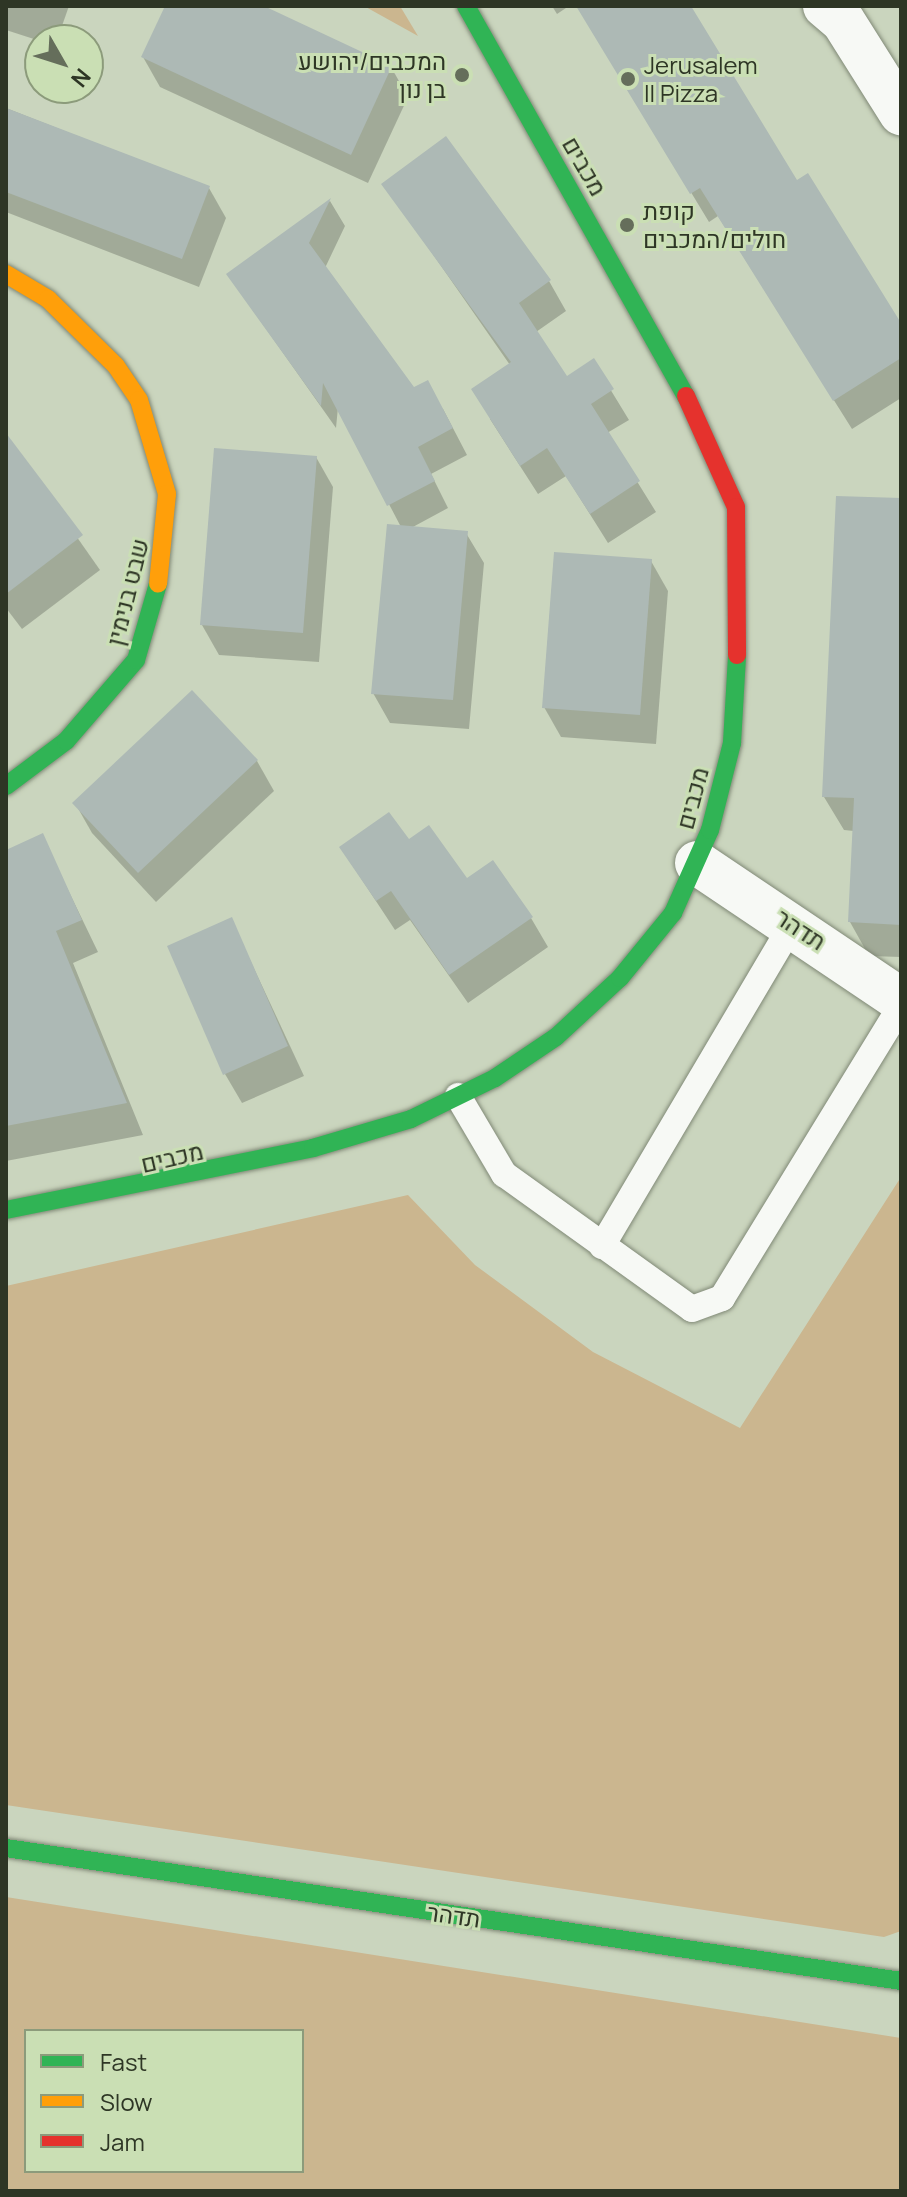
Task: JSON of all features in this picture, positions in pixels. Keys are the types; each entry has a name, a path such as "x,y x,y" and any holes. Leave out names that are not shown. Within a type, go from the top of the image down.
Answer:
{"street":[{"name":"מכבים","path":"6,1210 313,1148 411,1119 458,1096 556,1037 620,978 673,913 697,863 732,743 740,587 736,507 676,374 466,6"},
{"path":"825,6 843,21 901,113"},
{"name":"שבט בנימין","path":"6,274 88,334 139,400 167,494 167,528 136,660 66,741 6,786"},
{"name":"תדהר","path":"697,863 793,923 901,1003"},
{"name":"תדהר","path":"6,1848 901,1981"}],"lane":[{"path":"602,1246 793,923"},
{"path":"458,1096 504,1174 692,1309 722,1298 901,1003"}],"shaded area":[{"path":"364,6 400,6 418,36"},
{"path":"901,1177 901,1931 884,1937 6,1805 6,1286 408,1195 475,1265 593,1352 740,1428"},
{"path":"6,1897 901,2038 901,2191 6,2191"}],"building":[{"path":"165,6 264,6 392,66 351,155 141,57"},
{"path":"576,6 691,6 797,180 808,173 901,323 901,358 833,401 700,188 690,194"},
{"path":"6,108 210,186 182,259 6,192"},
{"path":"446,136 551,280 519,303 567,376 594,358 614,389 591,404 640,481 590,514 547,448 520,466 471,389 511,362 381,184"},
{"path":"331,198 309,243 414,387 428,380 453,428 418,447 435,481 387,506 323,383 321,406 226,274"},
{"path":"6,433 83,535 6,594"},
{"path":"214,448 317,456 303,633 200,625"},
{"path":"836,496 901,498 901,925 848,922 854,798 822,797"},
{"path":"387,524 468,531 453,700 371,694"},
{"path":"554,552 652,559 640,715 542,708"},
{"path":"192,690 258,760 138,873 72,803"},
{"path":"389,812 409,839 429,825 467,878 493,860 533,917 449,975 391,891 376,901 339,847"},
{"path":"43,833 82,920 56,931 127,1103 6,1126 6,850"},
{"path":"232,917 288,1046 223,1075 167,946"}],"traffic: fast":[{"path":"466,6 686,396"},
{"path":"6,786 66,741 136,660 158,584"},
{"path":"6,1210 313,1148 411,1119 495,1078 556,1037 620,978 673,913 710,830 732,743 737,655"},
{"path":"6,1848 901,1981"}],"traffic: slow":[{"path":"6,274 48,299 116,366 139,400 167,494 158,584"}],"traffic: jam":[{"path":"686,396 736,507 737,655"}],"place":[{"name":"המכבים/יהושע בן נון","path":"462,75"},
{"name":"Jerusalem II Pizza","path":"628,79"},
{"name":"קופת חולים/המכבים","path":"627,225"}]}
